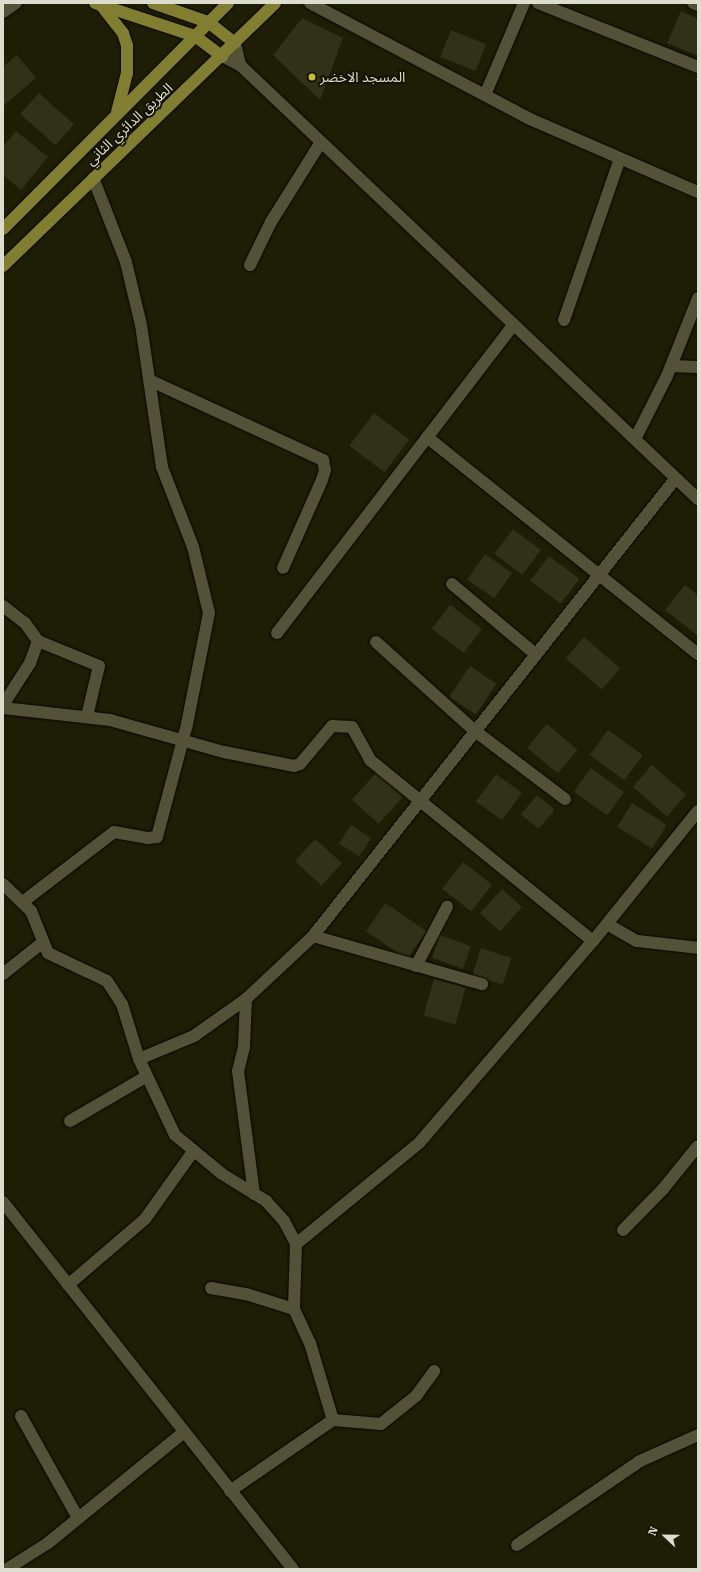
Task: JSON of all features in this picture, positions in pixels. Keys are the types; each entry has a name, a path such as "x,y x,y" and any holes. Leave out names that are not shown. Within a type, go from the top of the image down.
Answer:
{"main road":[{"path":"153,3 208,22 235,43"},
{"name":"الطريق الدائري الثاني","path":"3,229 228,3"},
{"name":"الطريق الدائري الثاني","path":"3,266 93,178 222,56 275,3"},
{"path":"98,4 195,36 222,56"},
{"path":"98,4 120,28 127,45 127,73 117,113"}],"street":[{"path":"3,12 16,3"},
{"path":"310,3 485,95 620,158 698,192"},
{"path":"485,95 524,3"},
{"path":"538,3 698,67"},
{"path":"693,3 698,5"},
{"path":"235,43 240,65"},
{"path":"222,56 240,65 698,499"},
{"path":"250,265 271,222 321,142"},
{"path":"564,320 620,158"},
{"path":"24,900 114,832 148,838 157,836 183,739 209,613 193,547 162,467 149,380 126,262 93,178"},
{"path":"635,439 671,366 698,298"},
{"path":"277,633 514,324"},
{"path":"671,366 698,367"},
{"path":"149,380 322,460 325,470 322,480 283,568"},
{"path":"427,437 698,654"},
{"path":"139,1059 194,1036 246,999 313,936 420,802 534,653 676,478"},
{"path":"452,584 534,653"},
{"path":"3,606 25,623 38,641 99,666 87,716"},
{"path":"38,641 30,663 3,706 87,716 183,739 224,752 294,766 306,758 332,726 342,724 352,727 360,736 370,760 593,941"},
{"path":"376,642 475,731 565,799"},
{"path":"296,1244 419,1143 593,941 698,811"},
{"path":"3,884 24,900 31,911 42,943 56,960 107,981 122,1004 139,1059 175,1135 192,1153 254,1194 284,1221 296,1244 294,1309 310,1343 333,1420"},
{"path":"416,966 447,907"},
{"path":"607,924 637,941 698,948"},
{"path":"313,936 482,984"},
{"path":"3,974 42,943"},
{"path":"246,999 244,1046 238,1071 254,1194"},
{"path":"70,1121 147,1076"},
{"path":"623,1230 663,1189 698,1146"},
{"path":"68,1285 145,1219 192,1153"},
{"path":"3,1202 293,1569"},
{"path":"211,1288 246,1294 294,1309"},
{"path":"230,1491 333,1420 381,1424 416,1396 434,1371"},
{"path":"21,1416 78,1518"},
{"path":"7,1569 78,1518 184,1432"},
{"path":"516,1544 640,1461 698,1435"}],"building":[{"path":"681,11 698,19 698,56 667,43"},
{"name":"المسجد الاخضر","path":"302,18 343,38 320,100 273,55"},
{"path":"451,30 486,44 475,71 440,57"},
{"path":"17,55 36,78 3,106 3,67"},
{"path":"39,93 74,124 55,145 20,114"},
{"path":"16,131 48,157 21,190 3,175 3,147"},
{"path":"374,413 409,439 384,472 349,446"},
{"path":"513,529 541,550 522,575 494,554"},
{"path":"485,554 512,573 494,598 467,579"},
{"path":"549,556 579,579 561,604 530,581"},
{"path":"685,585 698,595 698,636 665,610"},
{"path":"450,605 482,629 464,653 432,629"},
{"path":"584,637 620,668 602,690 566,658"},
{"path":"470,666 497,684 476,715 449,697"},
{"path":"547,724 578,750 558,773 527,748"},
{"path":"608,730 643,755 625,780 590,755"},
{"path":"652,765 686,795 667,816 633,787"},
{"path":"591,768 624,792 607,816 574,791"},
{"path":"376,773 403,797 379,824 352,800"},
{"path":"496,774 522,793 502,820 476,802"},
{"path":"537,795 555,810 539,829 521,814"},
{"path":"632,803 667,825 652,848 617,827"},
{"path":"351,825 371,838 359,857 339,843"},
{"path":"315,839 342,863 322,885 295,861"},
{"path":"463,862 492,885 471,912 442,889"},
{"path":"502,889 522,907 500,932 480,914"},
{"path":"385,903 426,931 407,959 366,931"},
{"path":"440,935 471,946 463,969 432,958"},
{"path":"481,948 511,958 503,985 472,975"},
{"path":"434,979 466,988 455,1025 424,1016"}],"place":[{"name":"المسجد الاخضر","path":"312,77"}]}
